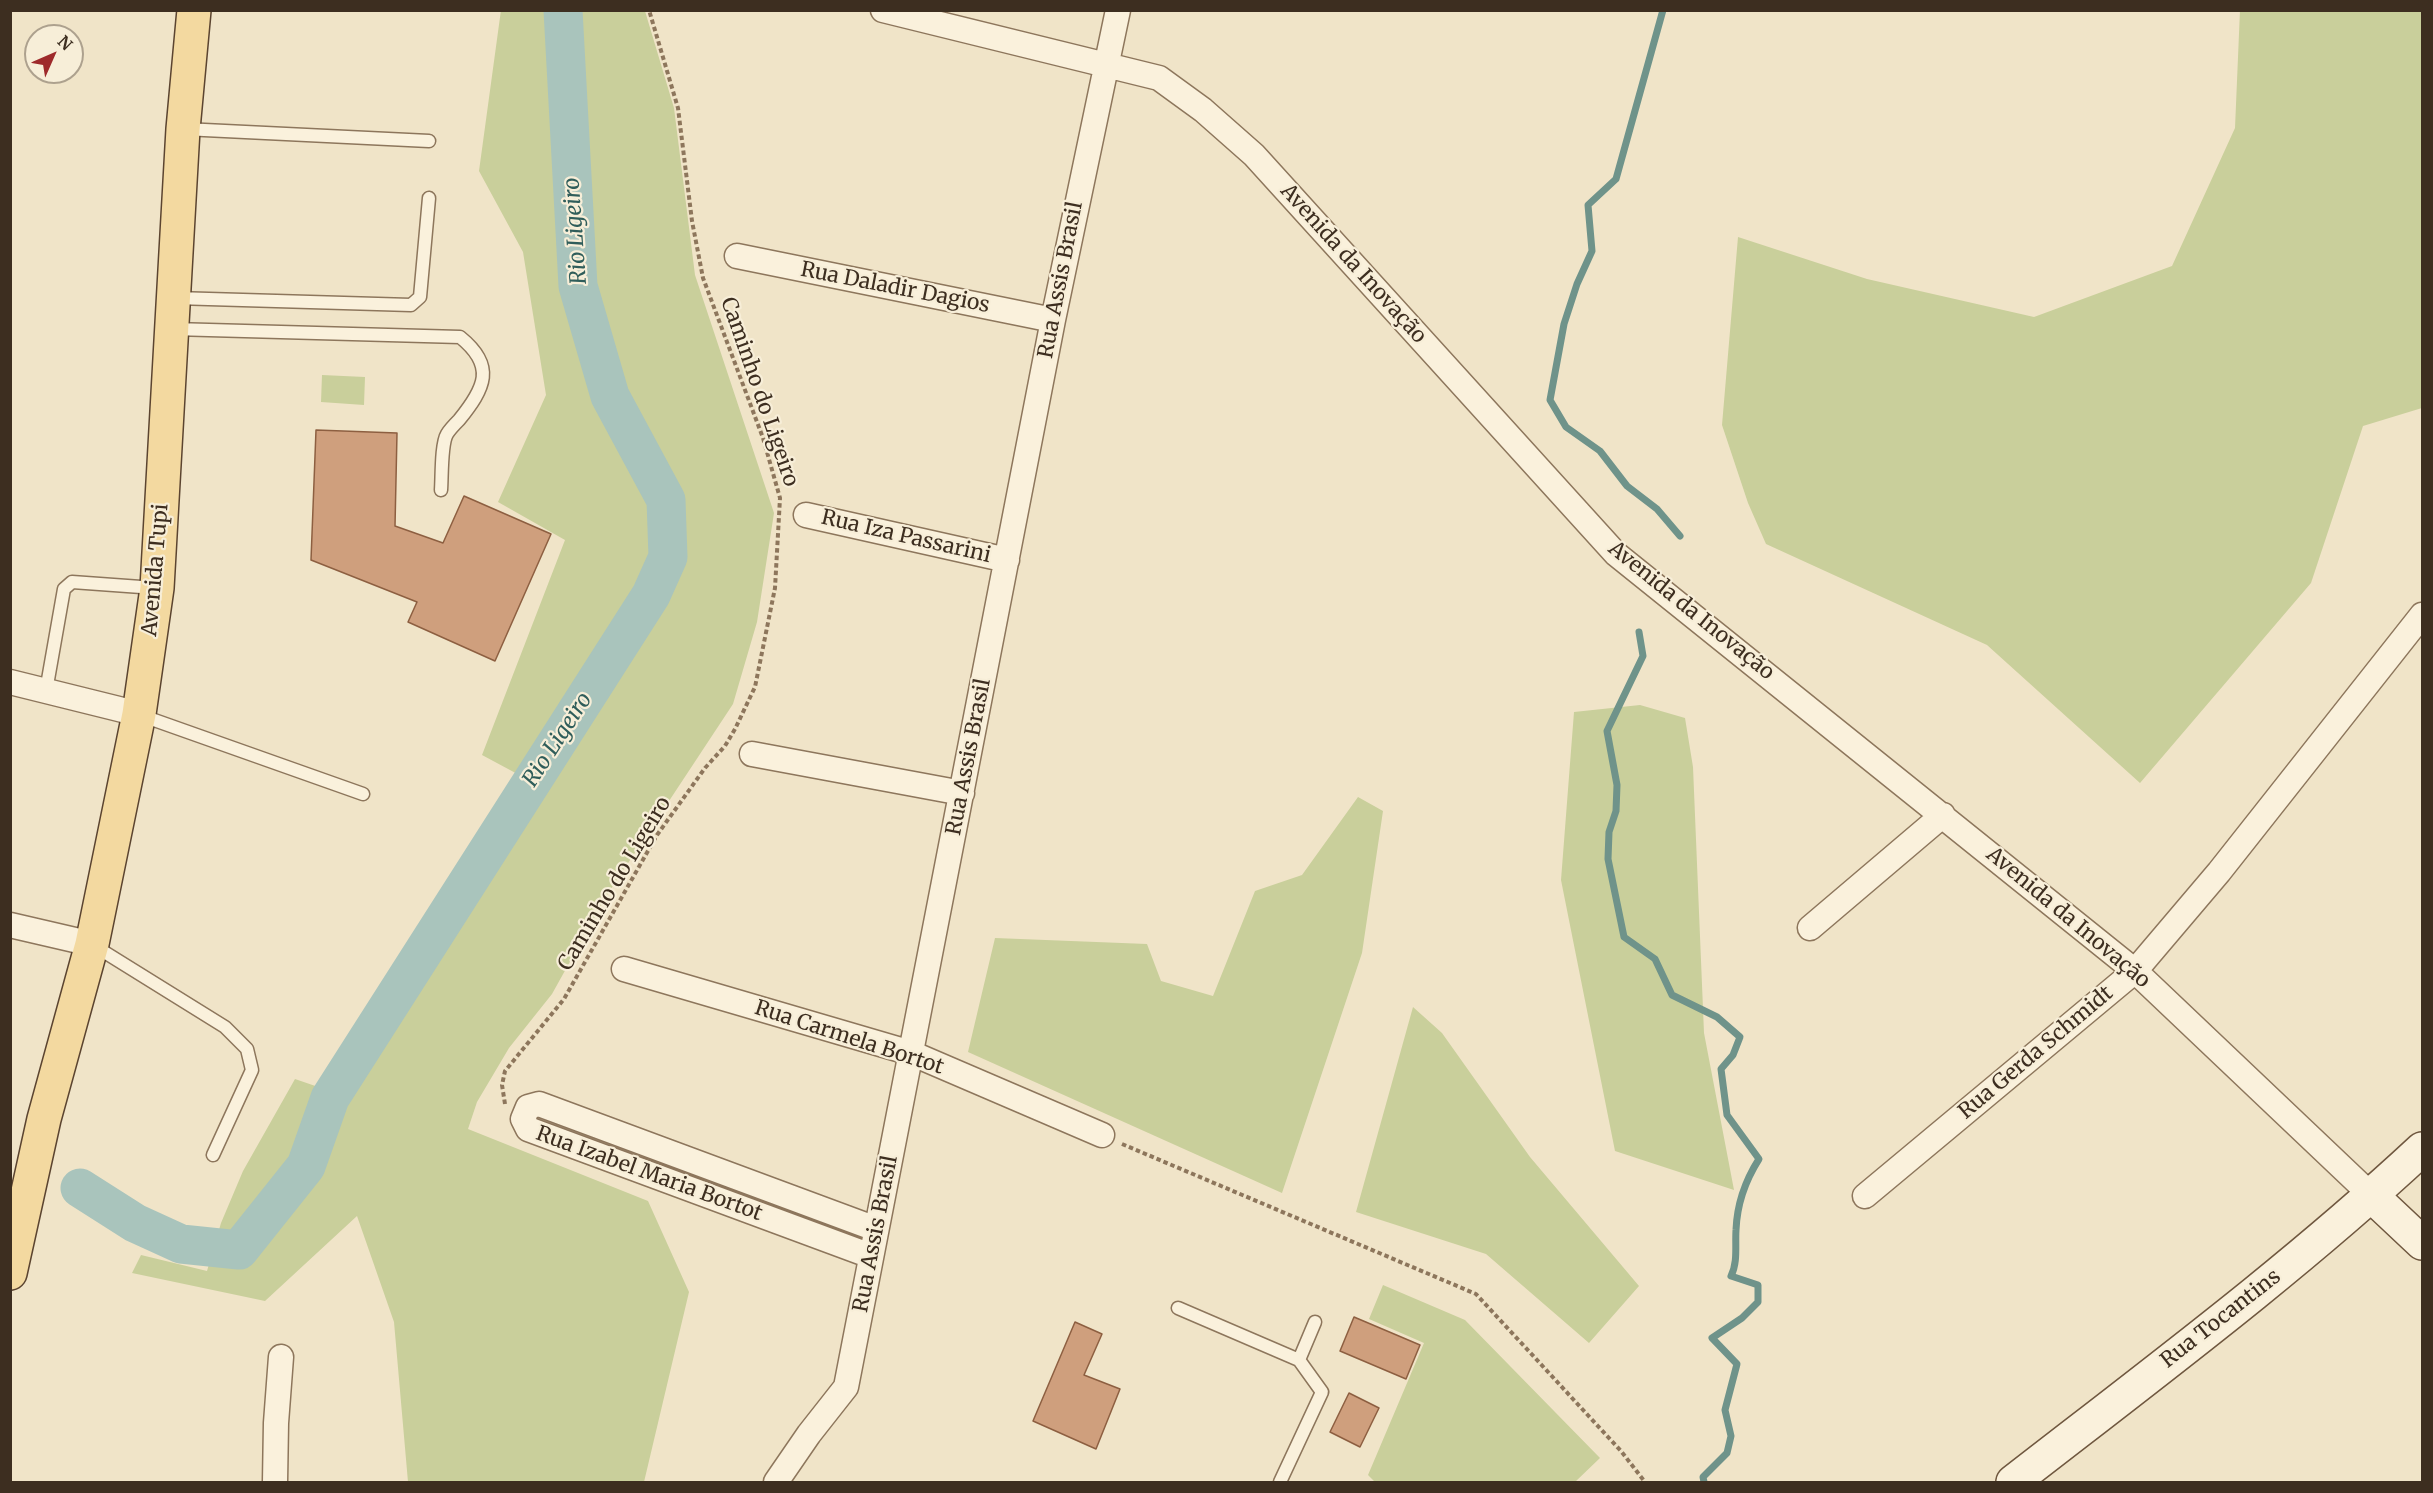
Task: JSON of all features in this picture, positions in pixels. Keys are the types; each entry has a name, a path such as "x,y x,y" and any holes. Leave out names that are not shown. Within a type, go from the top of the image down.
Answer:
{"main road":[{"name":"Avenida Tupi","path":"10,1273 44,1119 92,944 139,714 157,588 183,129 194,10"},
{"name":"Avenida Tupi","path":"10,1202 44,1119"},
{"name":"Rua Tocantins","path":"2013,1482 2261,1288 2372,1196 2422,1149"},
{"name":"Avenida da Inovação","path":"2372,1196 2422,1242"}],"street":[{"name":"Avenida da Inovação","path":"884,10 1159,78 1203,110 1254,155 1616,554 2135,971 2372,1196"},
{"name":"Rua Assis Brasil","path":"776,1482 809,1434 846,1387 1053,320 1118,10"},
{"name":"Rua Daladir Dagios","path":"737,256 1053,320"},
{"name":"Rua Iza Passarini","path":"806,515 1007,560"},
{"name":"Rua Gerda Schmidt","path":"1865,1196 2135,971 2219,872 2422,615"},
{"path":"10,682 139,714"},
{"path":"752,754 962,793"},
{"path":"1810,928 1943,815"},
{"path":"10,926 92,944"},
{"name":"Rua Carmela Bortot","path":"624,969 911,1053 1102,1135"},
{"name":"Rua Izabel Maria Bortot","path":"871,1256 528,1129 523,1119 528,1107 539,1104 876,1229"},
{"path":"275,1482 276,1423 281,1357"}],"lane":[{"path":"183,129 429,141"},
{"path":"174,314 411,305 420,297 429,198"},
{"path":"174,314 460,337 474,348 484,376 482,388 472,404 446,435 441,490"},
{"path":"46,691 64,589 72,582 157,588"},
{"path":"139,714 363,794"},
{"path":"92,944 225,1027 247,1049 252,1070 213,1155"},
{"path":"1178,1308 1299,1360 1322,1392 1280,1482"},
{"path":"1299,1360 1315,1322"}],"path":[{"name":"Caminho do Ligeiro","path":"528,1129 511,1126 502,1085 505,1071 564,999 657,836 705,768 725,746 735,729 755,687 775,588 780,498 760,430 703,278 692,221 678,108 649,10"},
{"path":"1102,1135 1476,1294 1621,1451 1645,1482"}],"green space":[{"path":"501,10 645,11 674,108 695,275 774,513 757,622 733,704 607,895 552,994 509,1048 477,1102 468,1129 648,1201 689,1292 644,1482 408,1482 394,1322 357,1216 265,1301 132,1273 141,1255 207,1271 221,1223 243,1171 295,1079 327,1090 523,777 482,755 565,540 498,502 546,395 523,252 479,171"},
{"path":"2240,10 2422,11 2422,408 2363,426 2311,583 2140,783 1987,645 1766,544 1748,503 1722,425 1738,237 1867,279 2034,317 2172,266 2235,128"},
{"path":"322,375 365,377 364,405 321,402"},
{"path":"1640,705 1685,718 1693,767 1704,1033 1734,1190 1615,1151 1561,880 1574,712"},
{"path":"1358,797 1383,811 1362,953 1282,1193 968,1052 995,938 1147,944 1161,981 1213,996 1255,891 1302,875"},
{"path":"1413,1007 1442,1033 1530,1157 1639,1286 1589,1343 1486,1254 1356,1212"},
{"path":"1383,1285 1465,1320 1600,1458 1575,1482 1375,1482 1368,1475 1424,1343 1369,1319"}],"building":[{"path":"316,430 397,433 395,526 443,543 464,496 551,534 495,661 408,622 417,602 311,560"},
{"path":"1354,1317 1420,1345 1406,1379 1340,1351"},
{"path":"1075,1322 1102,1334 1084,1375 1120,1389 1096,1449 1033,1421"},
{"path":"1349,1393 1379,1408 1360,1447 1330,1432"}],"waterway":[{"name":"Rio Ligeiro","path":"80,1188 135,1223 181,1244 239,1250 306,1166 330,1098 651,595 668,557 666,500 610,396 578,286 563,10"},
{"path":"1663,10 1616,179 1588,205 1592,251 1577,284 1564,324 1550,400 1566,427 1600,451 1627,486 1657,509 1680,536"},
{"path":"1639,632 1643,656 1607,731 1617,785 1616,811 1609,832 1608,859 1624,937 1655,959 1672,995 1717,1017 1740,1037 1733,1055 1721,1069 1727,1115 1759,1159 1740,1202 1735,1260 1731,1276 1758,1285 1758,1302 1742,1318 1712,1338 1737,1364 1725,1410 1731,1436 1727,1453 1703,1477 1704,1482"}]}
